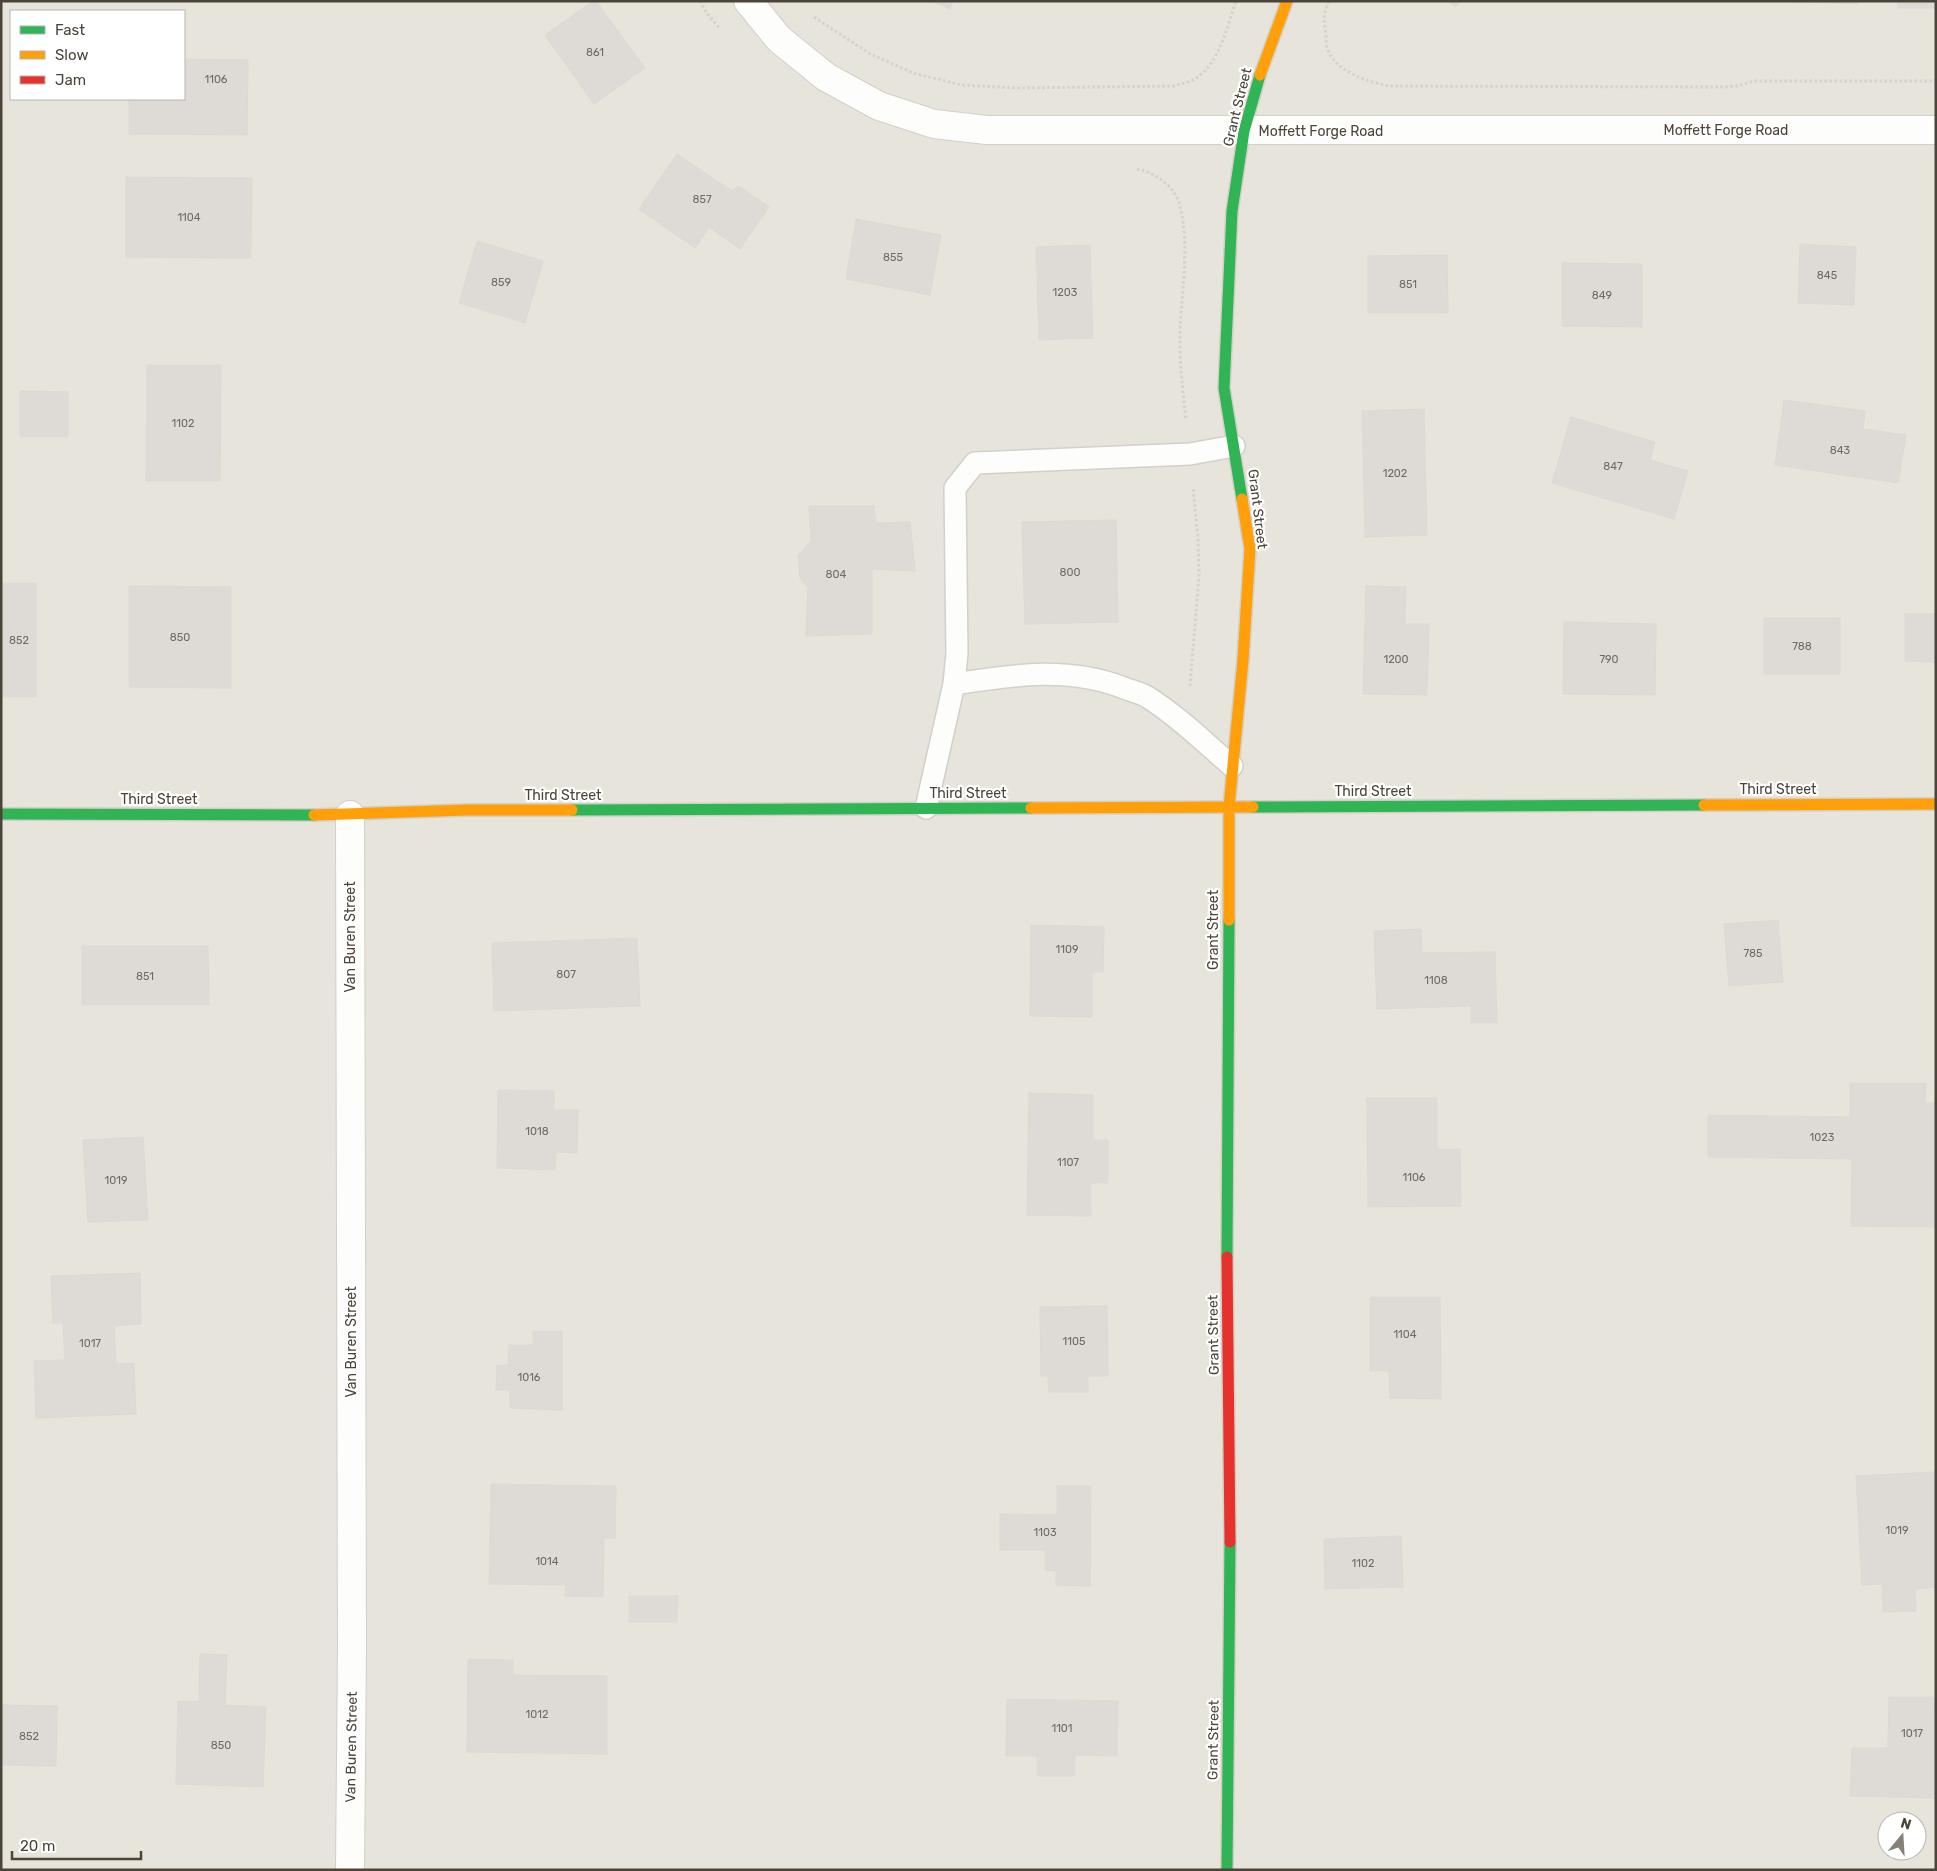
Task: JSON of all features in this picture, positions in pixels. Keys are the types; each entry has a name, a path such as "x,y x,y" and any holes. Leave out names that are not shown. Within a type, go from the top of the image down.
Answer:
{"street":[{"name":"Moffett Forge Road","path":"748,1 779,39 826,77 878,106 934,124 987,130 1936,130"},
{"name":"Grant Street","path":"1227,1870 1230,1529 1227,1300 1229,807 1243,660 1250,549 1224,388 1232,211 1244,131 1258,80 1287,1"},
{"name":"Third Street","path":"1,814 350,815 477,810 1936,804"},
{"name":"Van Buren Street","path":"350,815 352,1657 350,1870"}],"lane":[{"path":"926,808 954,684 957,653 955,488 975,463 1190,454 1234,446"},
{"path":"954,684 1020,674 1056,674 1101,679 1148,697 1186,726 1232,766"}],"path":[{"path":"810,14 870,54 913,73 962,85 1018,88 1174,86 1192,80 1205,70 1217,56 1236,1"},
{"path":"1329,1 1323,16 1327,48 1334,59 1345,69 1373,84 1390,86 1723,87 1738,86 1754,81 1936,81"}],"shaded area":[{"path":"1,1 1936,1 1936,1870 1,1870"}],"building":[{"path":"593,1 596,1 645,68 594,104 545,35"},
{"path":"932,1 953,1 950,9"},
{"path":"1447,1 1460,1 1456,7"},
{"path":"1778,1 1857,1 1857,4"},
{"path":"1898,1 1936,1 1936,8 1898,8"},
{"path":"185,59 248,60 247,135 129,134 129,100 185,100"},
{"path":"677,154 732,191 739,186 769,207 740,249 709,227 695,248 639,209"},
{"path":"126,177 252,178 251,258 126,257"},
{"path":"856,219 941,235 930,295 846,279"},
{"path":"477,241 543,261 525,323 459,303"},
{"path":"1800,244 1856,247 1854,305 1798,303"},
{"path":"1090,245 1093,338 1039,340 1036,247"},
{"path":"1447,255 1448,313 1368,313 1368,256"},
{"path":"1562,263 1642,264 1642,327 1562,326"},
{"path":"147,365 221,365 220,481 146,481"},
{"path":"20,391 68,392 68,437 20,437"},
{"path":"1784,400 1865,411 1863,429 1906,435 1898,483 1775,465"},
{"path":"1424,409 1427,535 1365,537 1362,411"},
{"path":"1571,417 1655,442 1650,460 1688,471 1674,519 1552,483"},
{"path":"809,506 874,506 876,523 910,522 915,571 872,569 872,634 806,636 808,587 800,578 798,555 811,541"},
{"path":"1116,520 1118,622 1025,624 1022,522"},
{"path":"1,583 36,583 36,697 1,697"},
{"path":"129,586 231,587 231,688 129,687"},
{"path":"1366,586 1406,587 1405,624 1429,624 1427,695 1363,694"},
{"path":"1905,614 1936,614 1936,662 1905,661"},
{"path":"1764,618 1840,618 1840,674 1764,674"},
{"path":"1564,622 1656,624 1655,695 1563,694"},
{"path":"1778,920 1783,982 1729,986 1724,924"},
{"path":"1031,925 1104,927 1103,972 1092,972 1092,1017 1030,1016"},
{"path":"1421,929 1422,953 1495,952 1497,1023 1471,1023 1471,1006 1377,1009 1374,931"},
{"path":"637,938 640,1006 494,1011 492,943"},
{"path":"82,946 208,946 209,1005 82,1005"},
{"path":"1850,1083 1926,1083 1925,1103 1936,1103 1936,1227 1851,1226 1852,1159 1708,1157 1708,1115 1850,1117"},
{"path":"498,1090 554,1091 554,1110 578,1110 577,1153 556,1152 555,1170 497,1168"},
{"path":"1029,1093 1093,1095 1093,1140 1108,1140 1108,1183 1091,1183 1091,1216 1027,1215"},
{"path":"1367,1098 1437,1098 1437,1149 1460,1149 1461,1206 1368,1207"},
{"path":"143,1137 148,1220 88,1222 83,1140"},
{"path":"140,1273 141,1324 114,1326 116,1364 134,1363 136,1414 36,1418 34,1361 65,1360 63,1323 53,1323 51,1276"},
{"path":"1370,1297 1440,1297 1441,1399 1390,1398 1389,1371 1370,1371"},
{"path":"1107,1306 1108,1376 1088,1376 1088,1392 1049,1392 1048,1376 1041,1376 1040,1307"},
{"path":"533,1331 562,1331 562,1410 510,1408 510,1390 496,1390 497,1365 508,1365 509,1345 533,1345"},
{"path":"1936,1472 1936,1587 1915,1589 1916,1611 1883,1612 1882,1584 1862,1585 1856,1476"},
{"path":"491,1484 616,1486 615,1538 604,1538 603,1597 565,1596 566,1585 489,1584"},
{"path":"1057,1486 1091,1486 1090,1586 1056,1585 1056,1571 1045,1570 1045,1550 1000,1550 1000,1514 1057,1515"},
{"path":"1401,1536 1403,1587 1325,1589 1324,1539"},
{"path":"629,1596 678,1596 677,1622 629,1622"},
{"path":"200,1654 227,1655 225,1705 266,1707 263,1787 176,1784 178,1701 199,1702"},
{"path":"468,1659 513,1660 513,1675 607,1676 607,1754 467,1752"},
{"path":"1889,1697 1933,1697 1936,1718 1936,1798 1850,1796 1852,1748 1888,1748"},
{"path":"1007,1699 1118,1701 1117,1756 1075,1755 1075,1776 1037,1776 1037,1756 1006,1756"},
{"path":"1,1705 57,1706 56,1766 1,1765"}],"traffic: fast":[{"path":"1242,499 1224,388 1232,211 1244,131 1260,75"},
{"path":"1253,807 1704,805"},
{"path":"572,810 1031,808"},
{"path":"1,814 314,815"},
{"path":"1227,1257 1229,920"},
{"path":"1227,1870 1230,1542"}],"traffic: slow":[{"path":"1260,75 1287,1"},
{"path":"1229,920 1229,807 1243,660 1250,549 1242,499"},
{"path":"1704,805 1936,804"},
{"path":"1031,808 1253,807"},
{"path":"314,815 467,810 572,810"}],"traffic: jam":[{"path":"1227,1257 1230,1542"}]}
